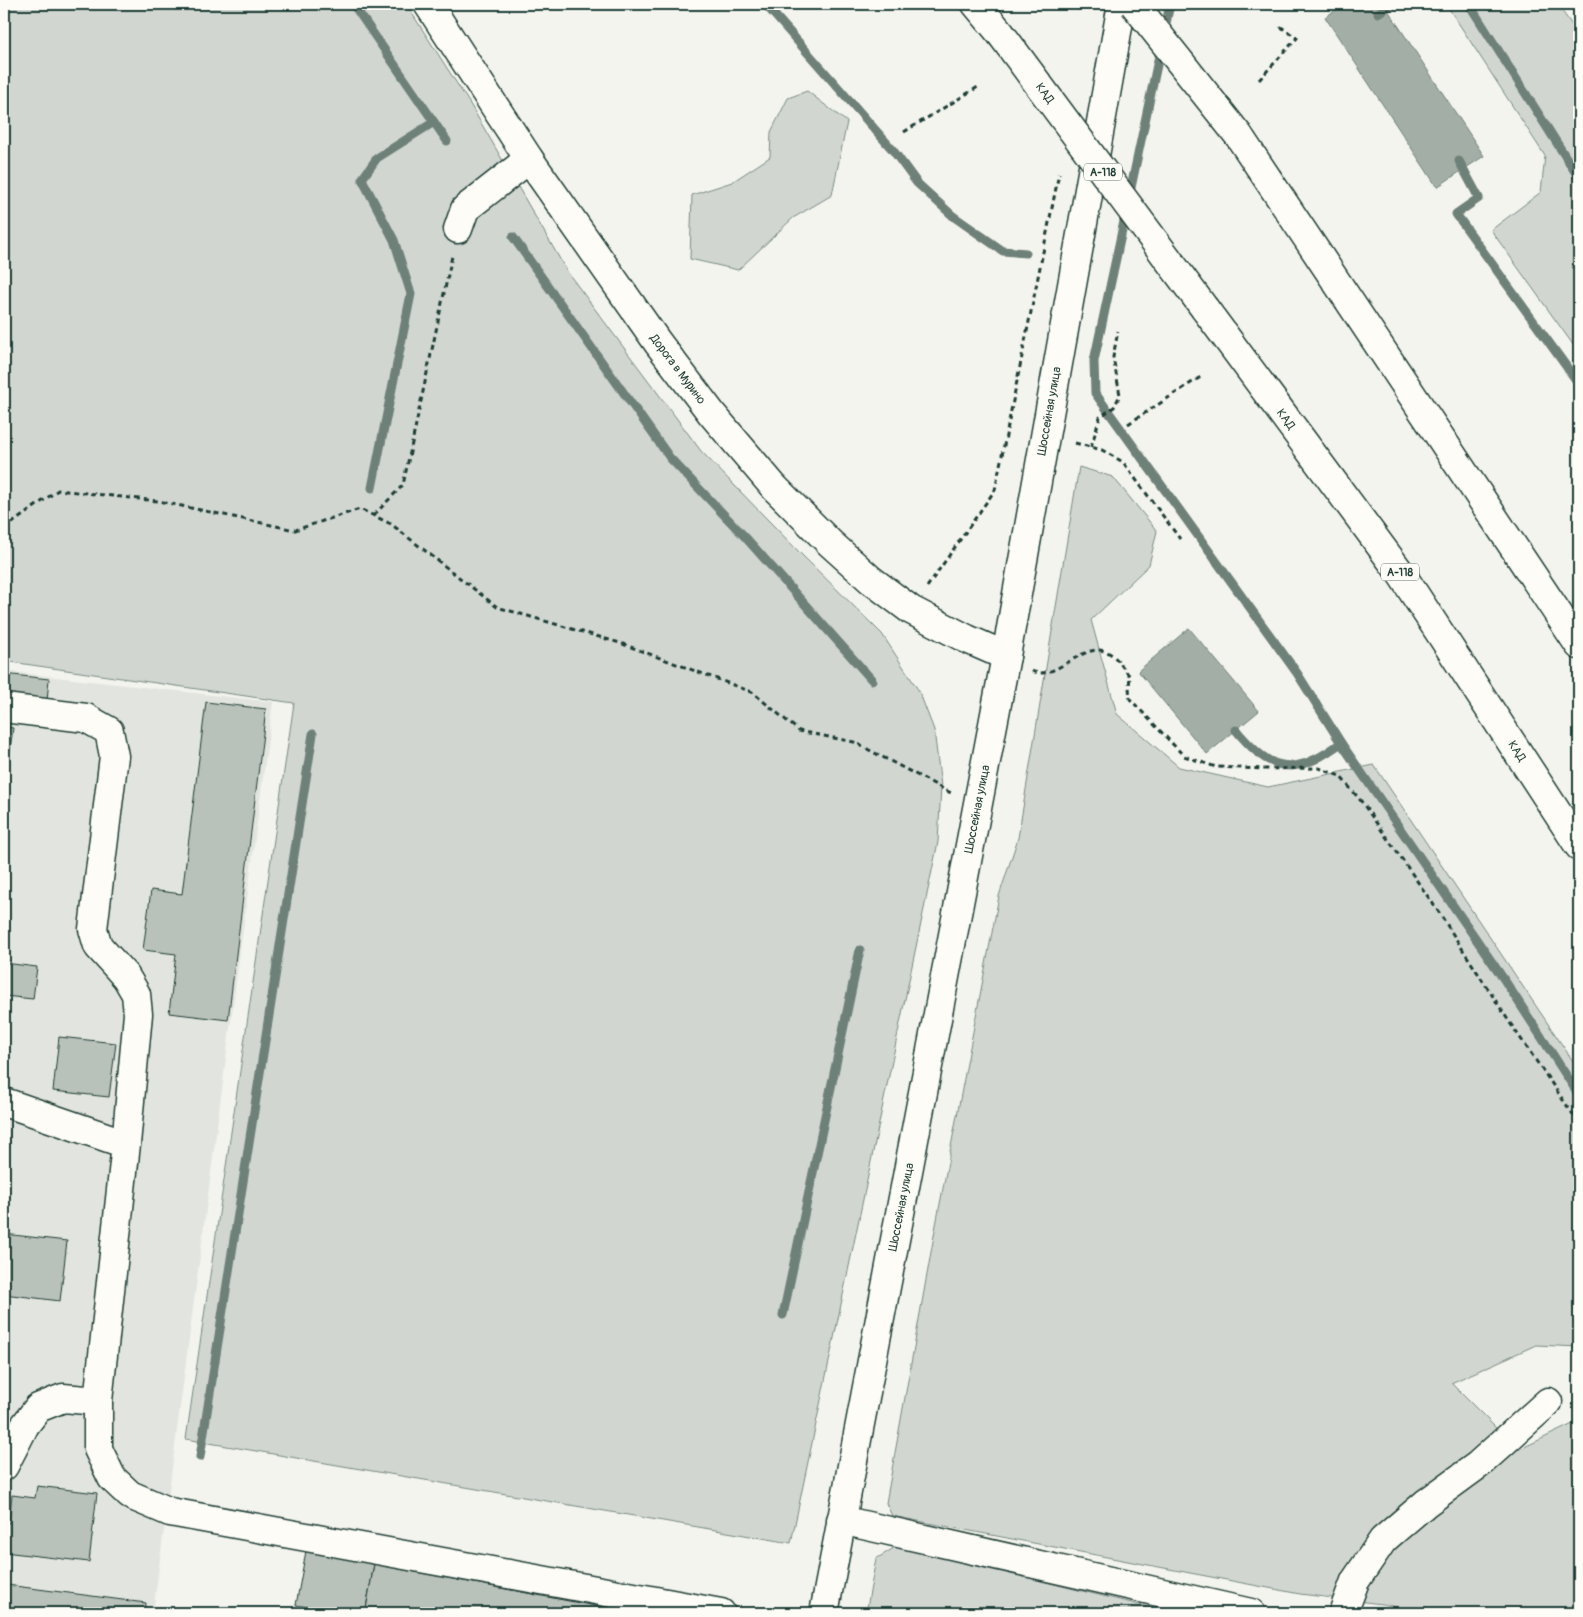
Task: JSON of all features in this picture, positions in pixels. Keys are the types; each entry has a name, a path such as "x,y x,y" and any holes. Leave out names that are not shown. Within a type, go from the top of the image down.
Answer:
{"main road":[{"name":"Дорога в Мурино","path":"428,4 528,159 658,343 712,414 767,480 830,543 871,580 911,610 967,639 1006,656"},
{"name":"КАД","path":"976,4 1001,34 1402,575 1579,846"},
{"name":"Шоссейная улица","path":"824,1613 978,808 1122,4"},
{"path":"1134,4 1240,136 1579,645"},
{"path":"458,229 465,210 528,159"},
{"path":"4,708 86,718 109,731 114,756 93,929 98,946 126,978 136,994 138,1014 98,1401 98,1449 112,1478 130,1495 170,1512 721,1613"},
{"path":"4,1102 126,1144"},
{"path":"4,1466 26,1425 38,1408 63,1398 98,1401"},
{"path":"1343,1613 1355,1581 1383,1540 1426,1503 1478,1465 1548,1402"},
{"path":"841,1520 1250,1613"}],"path":[{"path":"1259,80 1297,38 1278,25"},
{"path":"904,132 978,87"},
{"path":"911,610 995,490 1060,169"},
{"path":"374,515 403,484 458,229"},
{"path":"1091,447 1100,417 1114,407 1120,395 1113,357 1118,331"},
{"path":"1128,424 1202,376"},
{"path":"1045,435 1102,450 1123,462 1180,539"},
{"path":"4,529 58,490 158,501 295,530 360,509 391,524 497,607 620,643 752,692 799,731 854,742 978,808"},
{"path":"1006,656 1035,673 1046,673 1086,653 1102,650 1112,655 1130,676 1130,699 1184,756 1216,766 1265,769 1319,768 1340,776 1361,801 1438,911 1510,1023 1579,1123"}],"shaded area":[{"path":"4,4 406,4 470,104 568,273 701,451 882,634 919,691 934,730 941,786 938,842 791,1543 186,1439 294,703 4,661"},
{"path":"1345,4 1384,4 1484,156 1437,187 1325,17"},
{"path":"1446,4 1557,4 1579,35 1579,353 1491,230 1541,192 1545,156"},
{"path":"807,91 847,122 832,195 793,218 738,270 690,259 692,195 732,182 770,157 771,132 788,98"},
{"path":"1079,467 1113,477 1157,531 1149,565 1091,620 1117,714 1179,767 1268,787 1374,765 1579,1070 1579,1347 1536,1345 1451,1383 1518,1450 1579,1421 1579,1613 1424,1613 1382,1604 1300,1594 892,1516 886,1503 935,1230 999,896 1018,838"},
{"path":"1189,628 1259,711 1207,754 1138,671"},
{"path":"4,671 273,702 153,1613 4,1613"},
{"path":"897,1546 1173,1613 866,1613 876,1559"}],"building":[{"path":"4,674 49,679 47,701 4,696"},
{"path":"206,702 266,709 228,1020 169,1013 176,954 143,950 151,890 182,894"},
{"path":"4,727 13,728 9,757 4,757"},
{"path":"4,963 37,967 33,999 4,996"},
{"path":"59,1037 116,1043 109,1097 53,1091"},
{"path":"4,1234 67,1241 60,1301 4,1294"},
{"path":"37,1486 97,1493 89,1562 4,1552 4,1523 9,1523 12,1495 35,1498"},
{"path":"306,1551 374,1564 365,1613 341,1613 296,1605"},
{"path":"374,1564 627,1612 387,1613 366,1609"},
{"path":"7,1585 146,1603 145,1613 4,1613"}],"waterway":[{"path":"353,4 447,141"},
{"path":"765,4 892,149 917,183 953,216 1003,251 1026,253"},
{"path":"1164,33 1170,4"},
{"path":"1378,13 1392,4"},
{"path":"1469,4 1579,178"},
{"path":"1129,197 1161,46"},
{"path":"372,488 411,294 394,240 362,179 377,158 434,122"},
{"path":"1459,161 1479,198 1456,214 1579,384"},
{"path":"1126,212 1094,361 1095,393 1297,673 1341,743 1505,981 1579,1095"},
{"path":"513,237 670,458 746,538 872,680"},
{"path":"1236,730 1260,754 1278,764 1288,766 1299,765 1315,759 1341,743"},
{"path":"200,1457 313,734"},
{"path":"783,1315 860,950"}]}
